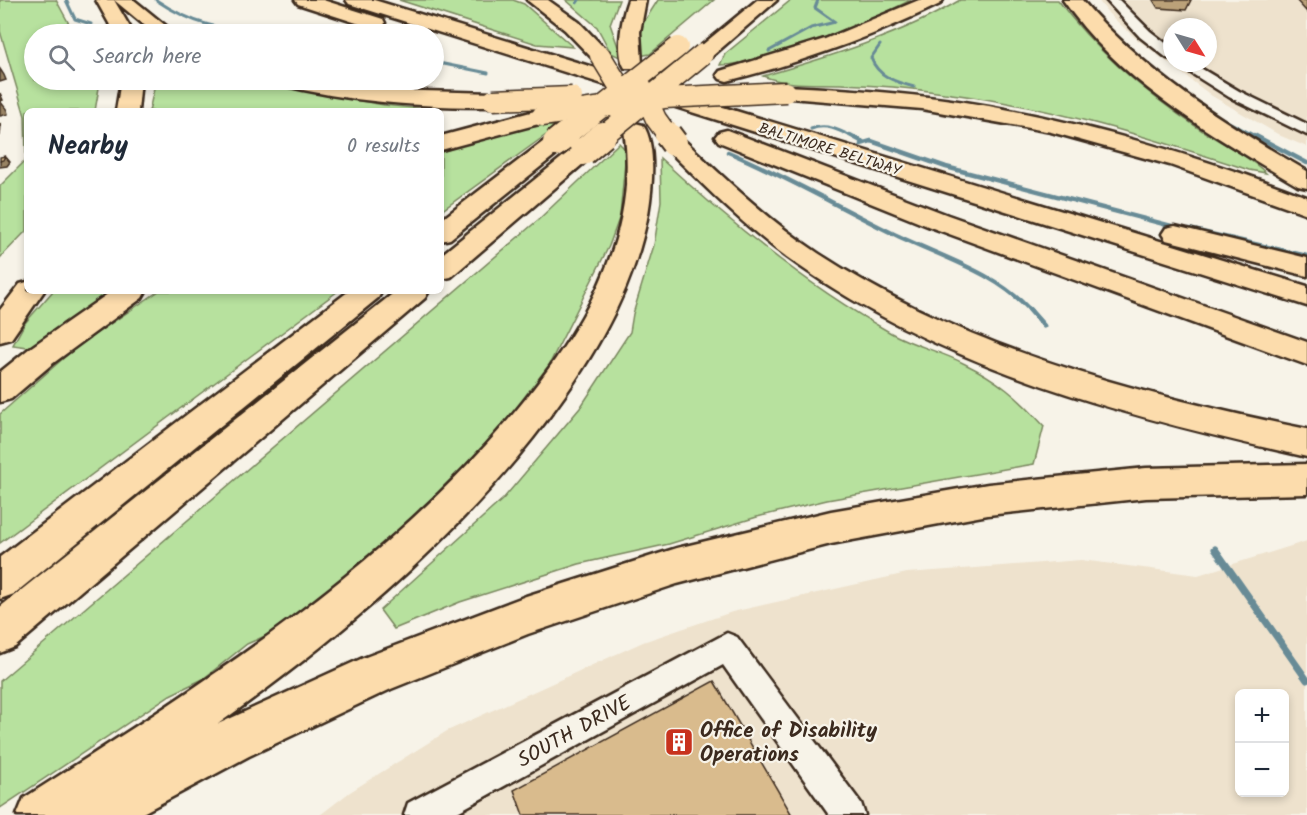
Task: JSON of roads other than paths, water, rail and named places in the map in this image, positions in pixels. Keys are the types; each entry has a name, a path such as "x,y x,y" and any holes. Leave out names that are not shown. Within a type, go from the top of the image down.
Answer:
{"highway":[{"path":"105,0 118,24"},
{"path":"123,0 153,24"},
{"path":"304,0 379,24"},
{"name":"BALTIMORE BELTWAY","path":"355,0 431,24"},
{"path":"41,815 212,701 347,601 448,511 490,467 556,384 582,345 604,306 618,274 635,218 641,160 635,130 621,91 600,55 572,26 536,0"},
{"path":"637,0 631,23 632,64 643,94 656,119 700,173 778,239 862,292 957,339 1027,368 1153,409 1307,443"},
{"path":"444,268 768,0"},
{"path":"347,90 448,100 493,100 632,92 727,75 812,51 862,33 934,0"},
{"path":"1072,0 1106,39 1161,88 1227,134 1307,181"},
{"name":"BALTIMORE BELTWAY","path":"444,28 1307,296"},
{"path":"444,231 687,40"},
{"name":"BALTIMORE BELTWAY","path":"444,45 722,136 1307,319"},
{"path":"127,108 130,90"},
{"path":"444,142 542,116 640,99 716,93 842,94 943,104 1060,125 1172,156 1248,182 1307,206"},
{"path":"655,95 993,189 1307,267"},
{"path":"722,136 939,221 1307,354"},
{"path":"0,331 28,294"},
{"path":"0,390 41,356 128,294"},
{"path":"0,581 364,294"},
{"path":"0,633 411,294"},
{"path":"92,815 225,744 328,695 453,642 663,568 827,527 946,504 1055,490 1159,483 1307,479"}],"street":[{"path":"1112,0 1145,34 1163,48"},
{"path":"1197,72 1234,94 1307,130"},
{"name":"SOUTH DRIVE","path":"420,815 727,647 849,815"}],"waterway":[{"path":"66,0 75,19 91,24"},
{"path":"156,0 182,15 207,24"},
{"path":"769,51 811,28 835,22 815,8 818,0"},
{"path":"880,45 871,58 878,70 894,81 914,87"},
{"path":"444,64 488,73"},
{"path":"1227,121 1257,137"},
{"path":"811,129 827,127 853,137"},
{"path":"850,135 863,142"},
{"path":"1254,135 1307,163"},
{"path":"861,144 871,141 946,167 1179,228"},
{"path":"728,152 983,275 1000,285 1030,310"},
{"path":"1189,229 1307,256"},
{"path":"1030,310 1044,326"},
{"path":"1215,549 1307,680"}],"place":[{"name":"Office of Disability Operations","path":"679,742"}]}
